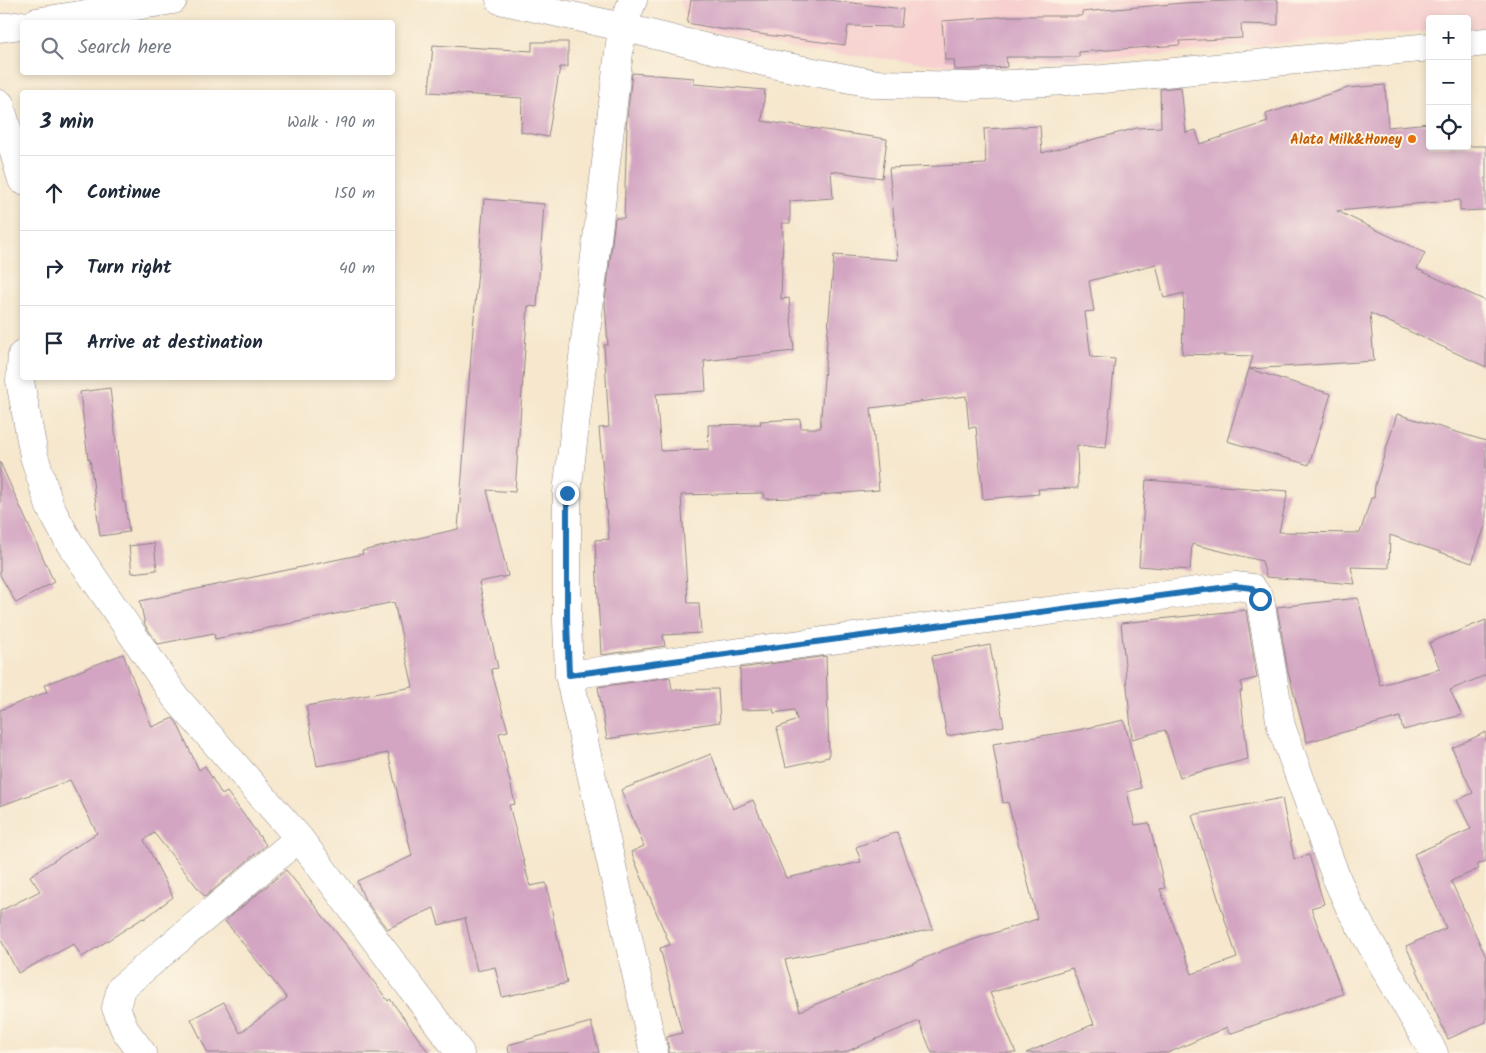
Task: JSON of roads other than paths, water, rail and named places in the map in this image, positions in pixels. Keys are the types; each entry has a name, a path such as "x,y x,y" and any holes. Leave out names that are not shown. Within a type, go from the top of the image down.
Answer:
{"street":[{"path":"48,20 173,0"},
{"path":"500,0 622,26 777,65 877,84 970,86 1103,79 1426,47"},
{"path":"633,0 622,26 567,493 567,620 569,675 654,1053"},
{"path":"0,28 20,25"},
{"path":"1471,44 1486,42"},
{"path":"0,104 20,173"},
{"path":"20,380 34,456 50,507 69,542 176,698 299,838 460,1053"},
{"path":"569,675 1235,586 1252,588 1260,599 1281,726 1336,877 1350,908 1434,1053"},
{"path":"142,1053 125,1030 116,1008 121,988 299,838"}],"place":[{"name":"Alata Milk&Honey","path":"1412,139"}]}
